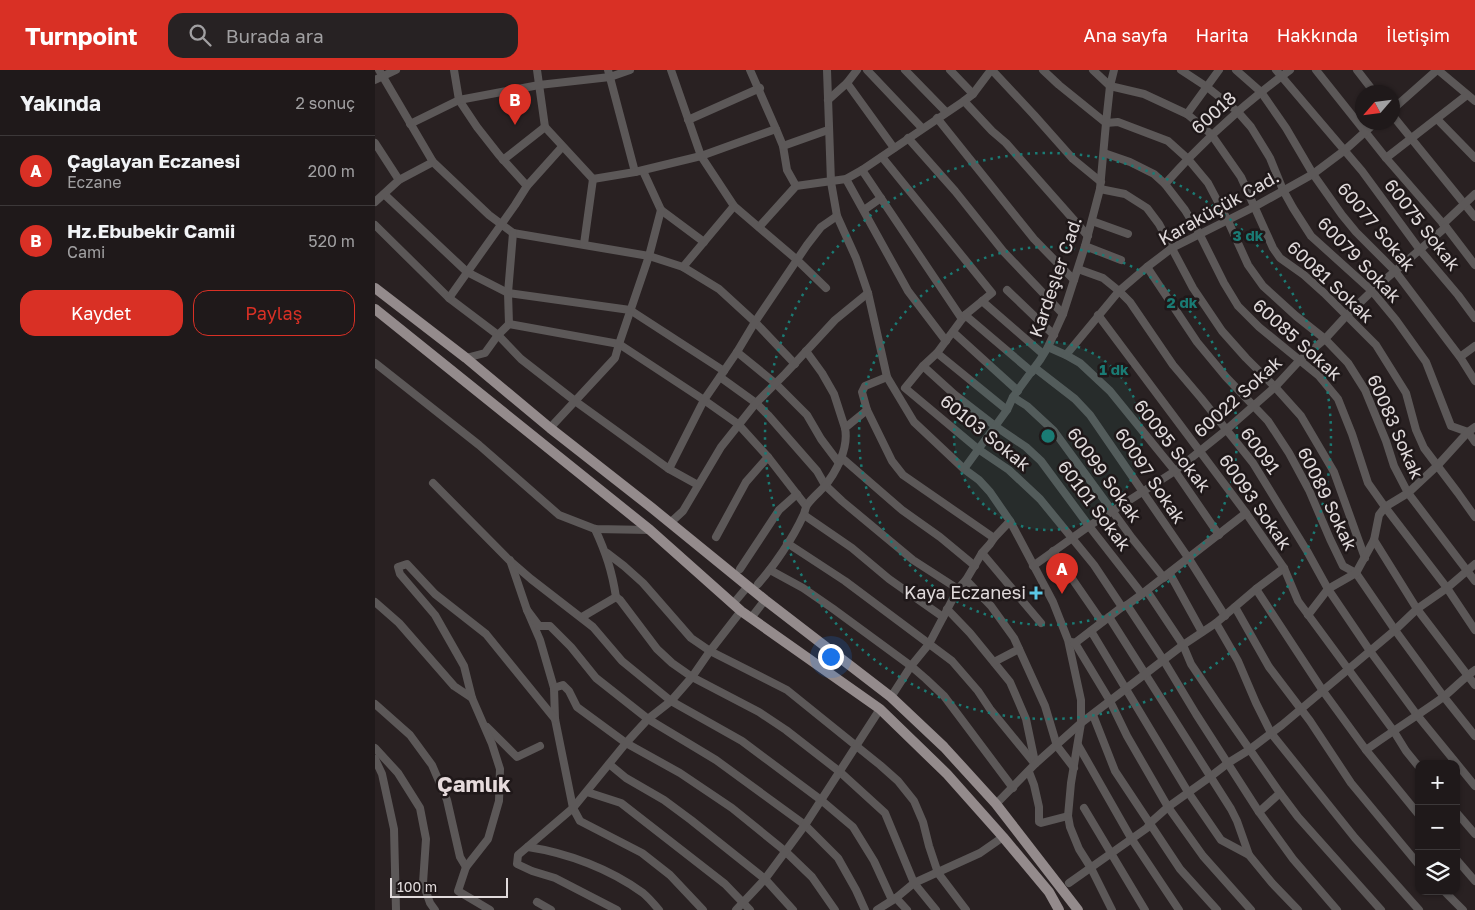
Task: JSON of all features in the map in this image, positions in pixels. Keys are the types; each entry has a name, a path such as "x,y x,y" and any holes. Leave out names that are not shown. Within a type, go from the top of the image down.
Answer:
{"main road":[{"path":"375,288 466,358 550,428 670,523 753,585 765,600 891,697 943,747 996,804 1078,910"},
{"path":"375,308 650,530 737,607 880,709 947,774 1049,892 1059,910"}],"street":[{"path":"396,70 379,76 433,162 501,225 513,233 649,256 683,267 719,289 755,322 795,364"},
{"path":"454,70 459,100 503,160 527,186"},
{"path":"537,70 545,128 593,179"},
{"path":"410,124 459,100 630,70"},
{"path":"671,70 701,156 734,206 797,259 826,288"},
{"path":"751,70 777,129 783,146 787,170 796,186"},
{"path":"827,70 831,182 837,216 856,258 868,293 887,377 913,422 964,469 979,480 990,492 1010,521 1053,602 1071,642 1110,701 1127,736 1168,807 1203,856 1251,910"},
{"path":"828,100 847,83 857,70"},
{"path":"867,70 922,128"},
{"path":"905,70 946,112"},
{"path":"950,70 973,94"},
{"path":"759,227 796,186 846,179 862,170 964,101 973,94 991,70 1034,114 1073,159 1101,186 1125,194 1147,208 1159,224 1193,288 1222,331 1301,416 1334,472 1365,558"},
{"name":"60083 Sokak","path":"1043,70 1106,122 1119,122 1168,142 1187,159 1208,184 1248,264 1263,286 1325,339 1348,363 1365,390 1394,466 1408,493 1475,581"},
{"path":"1093,70 1110,86"},
{"name":"Kardeşler Cad.","path":"964,469 1007,410 1015,394 1048,347 1063,314 1075,280 1101,186 1110,86 1114,70"},
{"name":"60079 Sokak","path":"1181,70 1207,87 1237,111 1251,127 1270,158 1283,190 1311,236 1372,291 1396,320 1426,362 1451,426 1472,430"},
{"path":"1187,114 1219,70"},
{"name":"60077 Sokak","path":"1236,70 1261,92 1286,128 1313,174 1351,226 1395,271 1460,357 1475,381"},
{"name":"60018","path":"1165,184 1211,134 1261,92 1279,73 1289,70"},
{"path":"1317,70 1475,265"},
{"path":"1357,70 1369,85"},
{"path":"1400,103 1438,70 1475,101"},
{"path":"609,73 639,172 661,210 704,242"},
{"name":"60075 Sokak","path":"1279,73 1362,171 1420,250 1458,294 1475,318"},
{"path":"847,83 894,148"},
{"name":"60081 Sokak","path":"1110,86 1144,94 1187,114 1211,134 1241,177 1273,248 1280,258 1304,275 1324,293 1376,345 1406,393 1416,430 1424,448 1475,517"},
{"path":"687,120 759,88"},
{"path":"1387,158 1467,95"},
{"path":"964,101 1006,143 1088,236"},
{"path":"937,118 1033,239 1075,280"},
{"path":"1437,119 1475,158"},
{"path":"1400,125 1475,217"},
{"path":"503,160 545,128"},
{"path":"593,179 639,172 701,156 777,129"},
{"path":"783,146 828,130"},
{"name":"Karaküçük Cad.","path":"1067,355 1119,291 1172,248 1255,207 1313,174 1366,132"},
{"path":"908,138 955,191 1003,251 1063,314"},
{"path":"375,143 399,180"},
{"path":"449,298 527,186 562,147"},
{"name":"60085 Sokak","path":"1104,153 1130,162 1154,174 1165,184 1200,234 1237,306 1259,328 1319,376 1338,399 1368,483 1447,588 1475,630"},
{"path":"882,158 992,293 964,317 937,353 898,395"},
{"path":"375,202 399,180 433,162"},
{"name":"60097 Sokak","path":"862,170 964,317 1033,370 1075,399 1090,415 1189,559 1225,616"},
{"path":"584,244 593,179"},
{"path":"846,179 908,291 946,341"},
{"path":"384,194 467,272 508,293 630,310 722,374 756,403 817,471 825,485 842,501 913,560 958,589"},
{"name":"60022 Sokak","path":"1033,566 1112,510 1175,471 1226,430 1275,387 1299,361 1325,339 1372,291 1420,250 1475,194"},
{"path":"864,210 881,198"},
{"path":"683,267 734,206"},
{"path":"550,428 615,358 649,256 661,210"},
{"path":"669,469 704,400 755,322 821,227 837,216"},
{"path":"1092,221 1128,234"},
{"path":"375,226 449,298 498,335 521,359 669,469 698,485"},
{"path":"466,358 485,353 509,324 508,293 513,233"},
{"path":"1085,246 1121,260"},
{"name":"60089 Sokak","path":"1147,267 1197,342 1268,420 1309,490 1343,566 1356,573 1395,630 1475,736"},
{"name":"60091","path":"1078,269 1103,278 1130,302 1173,365 1253,463 1278,502 1328,589 1370,651 1417,715 1475,786"},
{"path":"1007,290 1054,334"},
{"path":"670,523 683,511 721,447 756,403 835,320 868,293"},
{"path":"982,302 1043,354"},
{"name":"60093 Sokak","path":"1098,315 1246,513 1284,568 1298,601 1415,761"},
{"path":"509,324 619,344 738,424 768,457 806,506"},
{"name":"60099 Sokak","path":"953,332 1054,431 1132,538 1167,576 1202,632"},
{"path":"1460,357 1475,346"},
{"name":"60095 Sokak","path":"1048,347 1080,363 1110,391 1175,471 1219,534"},
{"path":"617,910 555,878 517,864 518,855 573,808 648,718 671,702 692,677 753,585 770,570 804,515 806,506 825,485 840,460 847,436 845,428 834,394 822,372 806,351"},
{"path":"737,352 775,383 807,415 821,439 840,460 901,510 940,537 975,566"},
{"path":"937,353 1007,410"},
{"path":"375,363 479,445 559,515 595,529 650,530"},
{"name":"60101 Sokak","path":"923,366 955,395 1026,447 1041,461 1089,526 1145,592 1183,645 1191,664 1280,794 1298,817 1381,910"},
{"path":"887,377 865,386 861,392 867,410 892,461 903,476 994,538"},
{"name":"60103 Sokak","path":"905,388 978,449 1009,470 1040,499 1125,606 1164,660 1259,812 1293,858 1337,910"},
{"path":"845,428 867,410"},
{"path":"1472,430 1475,442"},
{"path":"1308,615 1328,589 1356,573 1374,540 1379,515 1385,507 1408,493 1472,430"},
{"path":"716,537 746,482 768,457"},
{"path":"433,483 509,560 582,617 623,662 671,702 742,741 821,800 853,827 894,899 907,910"},
{"path":"740,569 779,510 797,494"},
{"path":"1071,642 1091,631 1167,576 1246,513"},
{"path":"804,515 852,548 889,580 945,613 970,633 1010,682 1027,719 1035,764"},
{"path":"891,697 911,666 929,644 958,589 966,580 982,553 1010,521"},
{"path":"595,529 607,553 616,596 657,648 692,677 759,712 786,730 840,772 885,813 915,883 936,910"},
{"path":"1374,540 1417,609 1475,685"},
{"path":"787,543 845,580 952,661 1035,764"},
{"path":"1053,551 1146,674 1237,820 1249,855 1272,884 1297,910"},
{"path":"607,553 643,583 691,638 710,651 787,690 898,781 914,801 923,822 938,873 966,910"},
{"path":"982,553 1041,623"},
{"path":"509,560 540,640 554,688 555,719 573,808 580,821 641,853 670,875 703,910"},
{"path":"490,910 458,891 466,868 488,839 499,801 500,769 492,744 472,698 465,666 435,616 400,574 398,567 407,564 435,594 486,634 555,719"},
{"path":"1069,883 1147,828 1168,807 1249,750 1301,710 1417,609 1447,588 1475,564"},
{"path":"996,804 1035,764 1081,723 1183,645 1216,623 1284,568"},
{"path":"770,570 803,588 911,666 944,696 1013,788"},
{"path":"966,580 991,606 1014,638 1045,706 1057,746 1074,768"},
{"path":"1256,589 1323,691 1366,750 1415,811"},
{"path":"582,617 616,596"},
{"path":"751,618 765,600"},
{"path":"375,602 399,623 454,686 472,698"},
{"path":"1235,607 1269,667 1310,721 1351,783 1415,860"},
{"path":"527,610 539,626 550,626 571,647 596,678 648,718 717,760 805,825 838,858 857,890 865,910"},
{"path":"1216,623 1238,661 1271,733 1355,838 1419,910"},
{"path":"1091,631 1188,792 1221,840 1249,855"},
{"path":"1071,642 1081,700 1081,723 1068,816 1070,827 1079,849 1091,868 1112,910"},
{"path":"994,662 1019,648"},
{"path":"1366,750 1444,697 1475,670"},
{"path":"554,688 563,685 569,690 577,707 626,743 688,778 732,808 785,851 813,877 835,910"},
{"path":"375,704 410,736 432,765 447,800 460,857 466,868"},
{"path":"736,910 765,879 805,825 857,748 880,709"},
{"path":"1093,714 1115,770 1180,869 1217,910"},
{"path":"483,722 517,757 540,746"},
{"path":"1078,745 1131,838 1179,910"},
{"path":"375,748 398,773 420,808 426,840 423,882 430,903 435,910"},
{"path":"375,759 382,774 394,829 396,910"},
{"path":"609,764 626,778 665,800 765,879 793,910"},
{"path":"1029,772 1039,807 1039,822 1068,816"},
{"path":"587,792 621,803 725,884 750,910"},
{"path":"1259,812 1280,794"},
{"path":"1085,808 1145,910"},
{"path":"1460,817 1475,834"},
{"path":"877,910 915,883 980,853 1003,837"},
{"path":"528,847 577,859 614,875 644,894 659,910"},
{"path":"1460,864 1475,881"},
{"path":"1448,895 1463,910"},
{"path":"537,902 551,910"}],"place":[{"name":"Hz.Ebubekir Camii","path":"515,125"},
{"name":"Kaya Eczanesi","path":"1036,593"},
{"name":"Çağlayan Eczanesi","path":"1062,594"}],"district":[{"name":"Çamlık","path":"474,784"}]}
